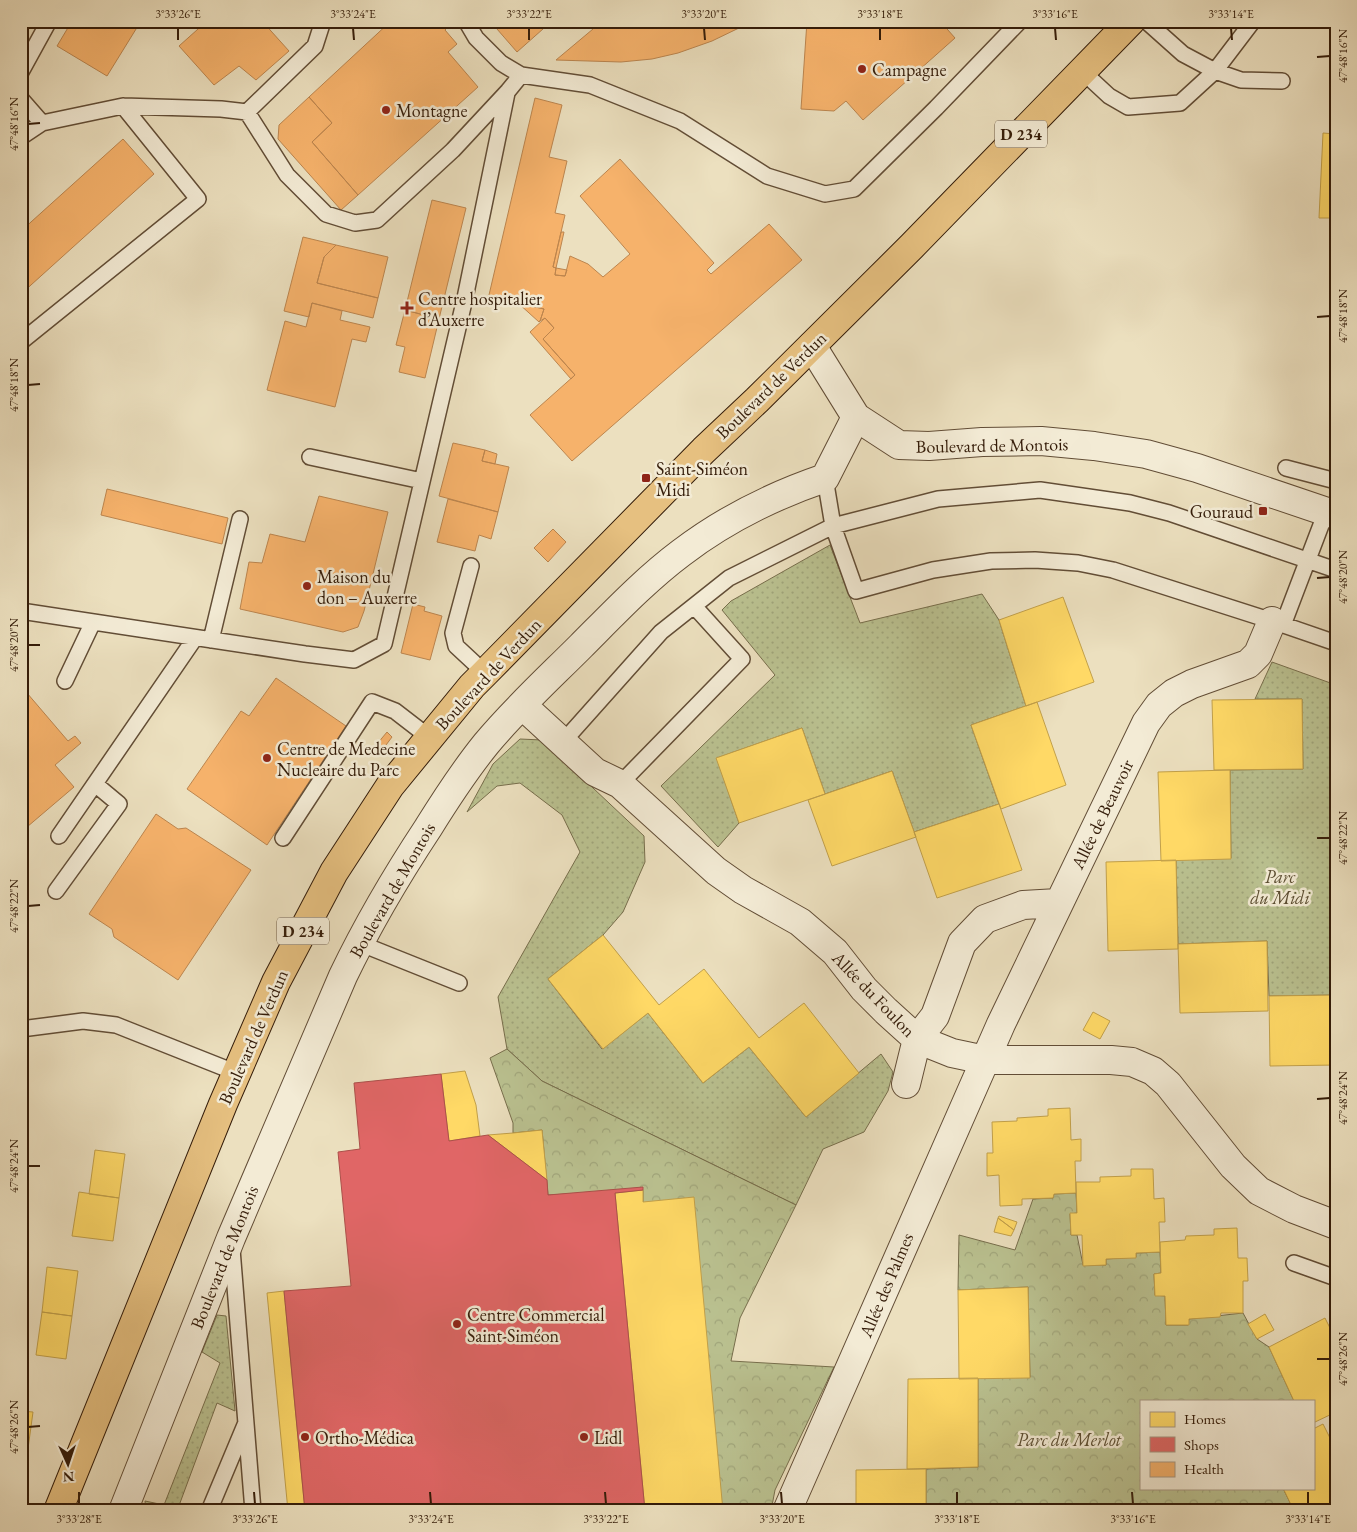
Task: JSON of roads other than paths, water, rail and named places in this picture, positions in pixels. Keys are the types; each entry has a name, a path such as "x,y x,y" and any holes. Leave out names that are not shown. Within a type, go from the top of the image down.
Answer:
{"main road":[{"name":"Boulevard de Verdun","path":"58,1511 276,982 334,872 390,786 472,686 699,456 912,246 1131,21"}],"street":[{"name":"Boulevard de Montois","path":"812,346 856,417 899,446 1041,441 1094,446 1146,454 1197,468 1331,513"},
{"path":"825,478 856,417"},
{"name":"Boulevard de Montois","path":"122,1511 231,1238 343,976 359,943 406,862 448,798 487,743 522,705 638,589 681,553 731,520 805,485 825,478"},
{"name":"Allée de Beauvoir","path":"985,1060 1058,903 1146,723 1159,705 1174,693 1192,684 1248,664 1258,654 1278,623"},
{"name":"Allée du Foulon","path":"522,705 595,772 620,784 716,871 743,890 800,922 835,952 886,1011 917,1039 952,1053 985,1060 1112,1060 1132,1062 1153,1070 1168,1084 1233,1166 1259,1191 1294,1210 1336,1225"},
{"path":"906,1084 917,1039 935,1016 962,943 985,919 1023,905 1058,903"},
{"name":"Allée des Palmes","path":"787,1511 985,1060"}],"lane":[{"path":"21,72 49,21"},
{"path":"247,112 316,46 323,21"},
{"path":"466,21 476,38 501,64 521,75 590,85 680,121 767,176 825,194 854,189 936,108 1006,29 1020,21"},
{"path":"1146,21 1183,54 1216,71 1241,80 1282,81"},
{"path":"1082,72 1109,96 1128,108 1180,103 1216,71 1253,21"},
{"path":"247,112 286,175 326,214 355,223 377,220 453,150 521,75"},
{"path":"21,611 354,660 384,644 465,298 508,91"},
{"path":"21,100 42,123"},
{"path":"21,136 42,123 123,106 221,109 247,112"},
{"path":"22,341 198,199 123,106"},
{"path":"310,457 422,481"},
{"path":"1286,468 1336,481"},
{"path":"825,478 833,526 856,591 933,570 981,563 1035,560 1078,563 1113,570 1336,643"},
{"path":"562,743 661,632 729,578 833,526 938,499 1040,490 1130,503 1169,513 1336,570"},
{"path":"1278,623 1331,513"},
{"path":"211,640 240,519"},
{"path":"471,566 453,634 456,646 485,673"},
{"path":"620,784 742,659 694,606"},
{"path":"65,682 93,622"},
{"path":"59,836 195,638"},
{"path":"283,838 372,702 395,711 430,738"},
{"path":"56,891 119,804 95,784"},
{"path":"359,943 459,983"},
{"path":"21,1029 84,1021 116,1024 237,1073"},
{"path":"231,1238 253,1511"},
{"path":"1294,1263 1336,1278"},
{"path":"209,1511 246,1422"}],"place":[{"name":"Campagne","path":"862,69"},
{"name":"Montagne","path":"386,110"},
{"name":"Centre hospitalier d’Auxerre","path":"407,308"},
{"name":"Saint-Siméon Midi","path":"646,478"},
{"name":"Gouraud","path":"1263,511"},
{"name":"Maison du don – Auxerre","path":"307,586"},
{"name":"Centre de Medecine Nucleaire du Parc","path":"267,758"},
{"name":"Centre Commercial Saint-Siméon","path":"457,1324"},
{"name":"Ortho-Médica","path":"305,1437"},
{"name":"Lidl","path":"584,1437"}],"park label":[{"name":"Parc du Midi","path":"1280,886"},
{"name":"Parc du Merlot","path":"1069,1439"}]}
